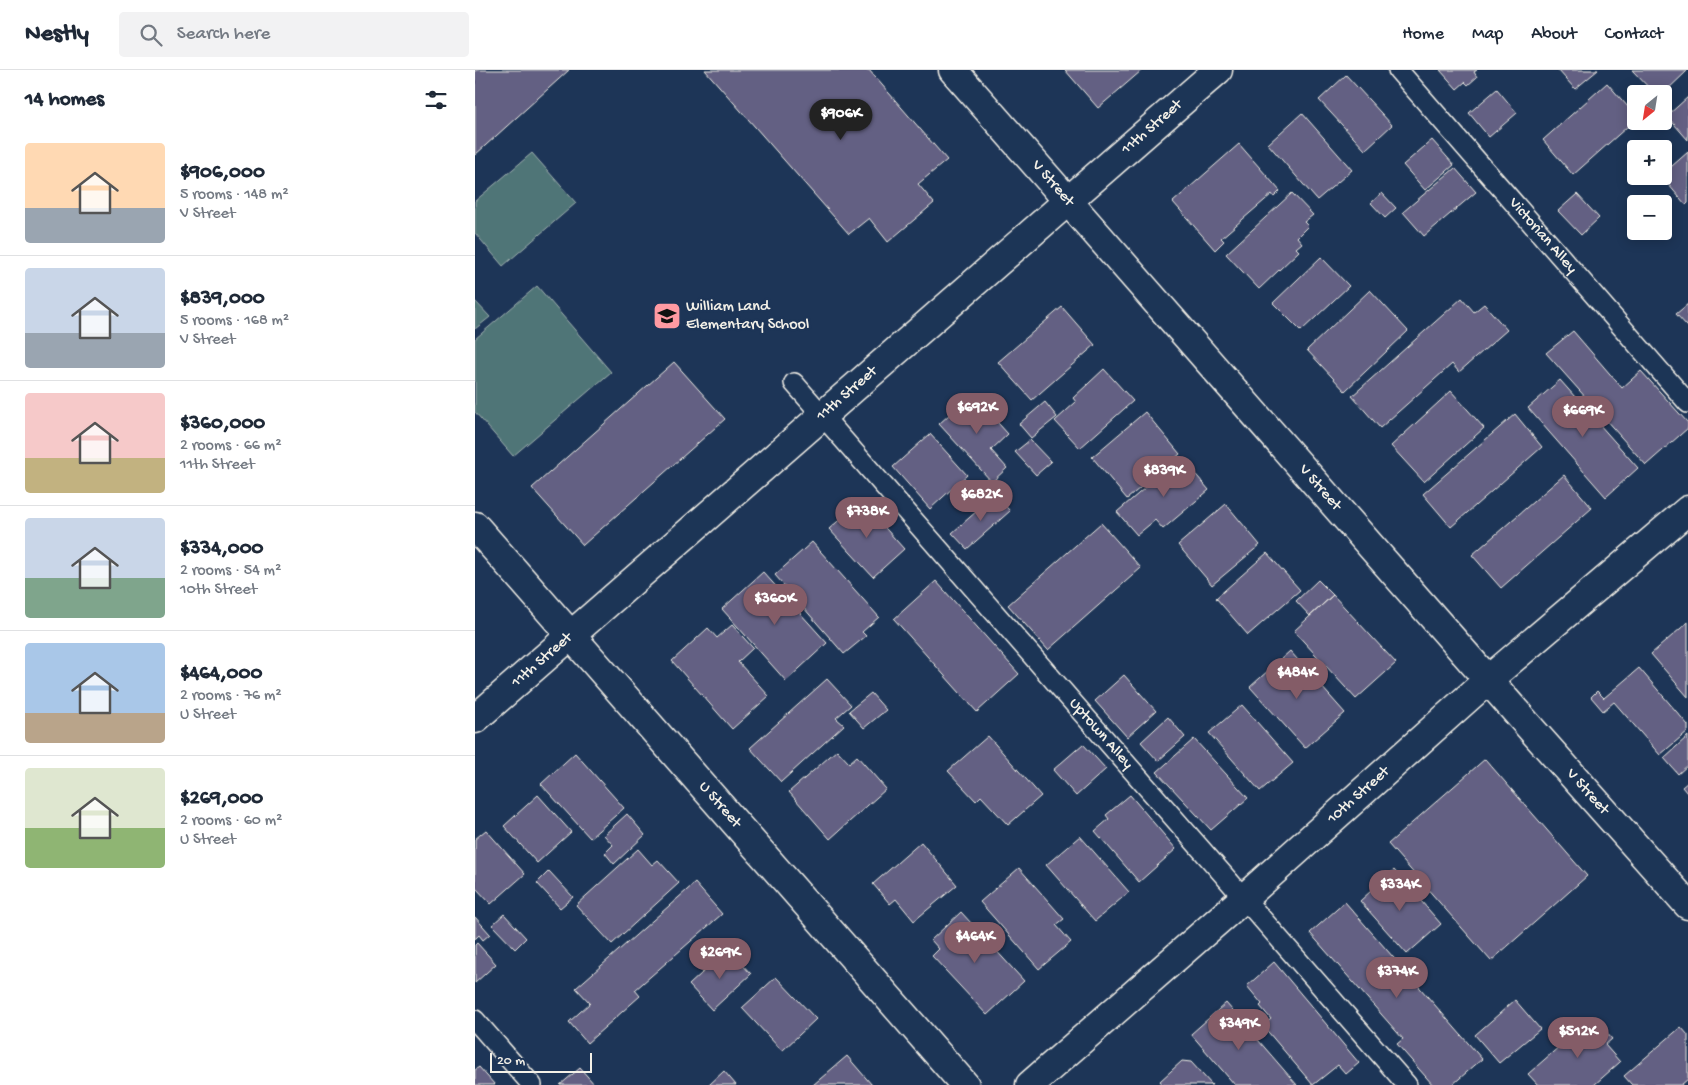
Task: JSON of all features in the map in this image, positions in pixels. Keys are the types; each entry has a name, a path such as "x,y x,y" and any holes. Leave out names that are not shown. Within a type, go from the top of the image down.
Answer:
{"street":[{"name":"V Street","path":"953,70 1688,905"},
{"name":"11th Street","path":"475,719 1218,70"},
{"name":"10th Street","path":"1030,1085 1244,898 1489,679 1688,510"},
{"name":"U Street","path":"475,526 965,1085"}],"lane":[{"name":"Victorian Alley","path":"1398,70 1688,403"},
{"name":"Uptown Alley","path":"794,383 1407,1085"},
{"path":"475,1020 532,1085"}],"green space":[{"path":"532,153 576,203 503,266 475,233 475,201"},
{"path":"537,286 611,372 513,456 475,412 475,339"},
{"path":"475,301 490,317 475,329"}],"building":[{"path":"475,70 569,70 475,155"},
{"path":"705,70 869,70 947,160 918,184 934,203 888,242 869,218 849,234"},
{"path":"1065,70 1139,70 1141,71 1098,108"},
{"path":"1440,70 1477,70 1474,72 1477,77 1468,85 1465,82 1457,89"},
{"path":"1558,70 1598,70 1575,89"},
{"path":"1632,70 1688,70 1672,85 1646,85"},
{"path":"1346,75 1392,125 1365,150 1319,100"},
{"path":"1607,83 1627,106 1627,127 1573,175 1543,140"},
{"path":"1497,89 1517,113 1489,137 1469,113"},
{"path":"1688,97 1688,140 1673,123 1673,111"},
{"path":"1302,113 1352,170 1317,200 1268,144"},
{"path":"1432,140 1454,165 1425,190 1403,165"},
{"path":"1239,144 1280,191 1274,197 1272,194 1221,238 1224,241 1215,250 1173,202"},
{"path":"1688,152 1688,203 1686,205 1669,185 1672,185 1672,166"},
{"path":"1455,168 1476,192 1424,236 1403,212"},
{"path":"1292,193 1313,215 1304,222 1308,226 1297,237 1302,243 1296,248 1299,251 1259,289 1226,254"},
{"path":"1382,193 1396,208 1385,218 1371,203"},
{"path":"1577,194 1599,218 1581,235 1558,211"},
{"path":"1321,257 1349,286 1301,331 1273,303"},
{"path":"1370,290 1408,331 1345,391 1307,350"},
{"path":"1462,298 1474,312 1484,304 1507,330 1459,372 1452,364 1380,428 1352,396"},
{"path":"1688,304 1688,327 1676,314"},
{"path":"1062,307 1095,345 1032,400 998,362"},
{"path":"1573,331 1622,388 1641,371 1688,423 1688,428 1646,465 1546,353"},
{"path":"674,362 725,419 583,545 532,488"},
{"path":"1104,369 1133,401 1080,448 1055,421 1076,402 1073,398"},
{"path":"1560,380 1638,468 1606,497 1528,408"},
{"path":"1451,391 1484,428 1424,482 1391,446"},
{"path":"972,394 1008,434 991,450 1007,468 992,482 939,424"},
{"path":"1045,402 1057,417 1031,438 1019,424"},
{"path":"1145,412 1180,454 1127,499 1092,457"},
{"path":"1515,414 1542,447 1451,527 1423,494"},
{"path":"930,434 967,475 930,509 893,467"},
{"path":"1030,440 1051,462 1036,475 1015,452"},
{"path":"1181,457 1209,490 1163,529 1155,520 1137,535 1117,512"},
{"path":"1564,475 1592,508 1501,588 1472,555"},
{"path":"995,495 1010,511 967,549 952,533"},
{"path":"861,501 904,549 873,577 829,529"},
{"path":"1226,504 1260,545 1212,585 1178,545"},
{"path":"1101,523 1141,568 1048,650 1008,605"},
{"path":"812,542 879,617 862,632 866,636 844,654 775,575"},
{"path":"1267,553 1300,590 1248,635 1216,598"},
{"path":"763,572 827,643 786,681 722,609"},
{"path":"1318,580 1333,595 1310,616 1296,601"},
{"path":"936,581 1019,674 977,712 894,619"},
{"path":"1333,595 1396,663 1356,699 1294,631"},
{"path":"1688,622 1688,697 1651,654"},
{"path":"732,625 753,648 738,662 769,696 732,729 672,661 708,628 717,638"},
{"path":"1290,651 1345,713 1305,748 1250,687"},
{"path":"1639,668 1688,725 1688,731 1660,755 1614,702 1603,711 1591,697 1597,691 1604,698"},
{"path":"1124,675 1156,711 1127,737 1095,701"},
{"path":"827,679 851,705 836,718 844,725 781,782 750,748"},
{"path":"871,693 886,710 864,728 849,711"},
{"path":"1242,705 1293,763 1260,791 1209,733"},
{"path":"1168,717 1185,737 1158,761 1141,742"},
{"path":"988,736 1041,796 1008,825 981,796 976,801 948,771"},
{"path":"1688,736 1688,765 1678,774 1664,758"},
{"path":"1194,739 1248,798 1211,830 1157,772"},
{"path":"1083,744 1106,769 1076,796 1053,770"},
{"path":"837,750 849,763 857,756 886,789 830,839 789,792"},
{"path":"575,753 624,808 590,838 541,784"},
{"path":"1485,759 1587,876 1491,961 1388,844"},
{"path":"1688,782 1688,792 1687,793 1682,787"},
{"path":"538,795 571,832 537,863 504,826"},
{"path":"1130,795 1176,849 1139,882 1095,831 1109,819 1106,815"},
{"path":"627,814 645,835 614,864 605,853 613,845 604,835"},
{"path":"486,830 525,874 491,904 475,887 475,839"},
{"path":"1080,836 1129,892 1095,921 1046,865"},
{"path":"921,842 957,885 914,921 896,899 890,904 873,884"},
{"path":"638,849 652,865 658,860 679,883 612,944 576,905"},
{"path":"1019,868 1064,919 1056,925 1071,942 1039,969 980,902"},
{"path":"1394,870 1441,924 1407,954 1360,901"},
{"path":"549,871 573,897 560,908 537,883"},
{"path":"695,883 722,914 635,990 640,996 587,1043 569,1022 590,1003 576,988"},
{"path":"1345,902 1482,1059 1452,1085 1433,1085 1397,1044 1403,1039 1310,933"},
{"path":"961,912 1024,981 987,1015 932,956 939,949 931,940"},
{"path":"504,914 526,938 515,949 492,925"},
{"path":"475,917 490,934 483,940 479,935 475,939"},
{"path":"477,943 496,964 475,983 475,945"},
{"path":"728,949 751,974 712,1010 689,985"},
{"path":"1274,962 1359,1063 1346,1074 1338,1065 1313,1085 1263,1026 1271,1019 1260,1006 1262,1004 1247,986"},
{"path":"776,977 816,1019 782,1051 742,1008"},
{"path":"1515,1000 1540,1029 1499,1063 1475,1035"},
{"path":"1226,1003 1297,1085 1235,1085 1191,1034"},
{"path":"1593,1017 1612,1039 1605,1045 1620,1062 1594,1085 1538,1085 1528,1074"},
{"path":"1681,1027 1688,1035 1688,1079 1681,1085 1632,1085 1624,1076"},
{"path":"847,1056 872,1085 813,1085"},
{"path":"1182,1061 1191,1062 1212,1085 1163,1085 1160,1081"},
{"path":"479,1067 495,1085 475,1085 475,1070"},
{"path":"580,1068 595,1085 560,1085"},
{"path":"724,1071 736,1085 709,1085"}],"place":[{"name":"William Land Elementary School","path":"667,316"}]}
